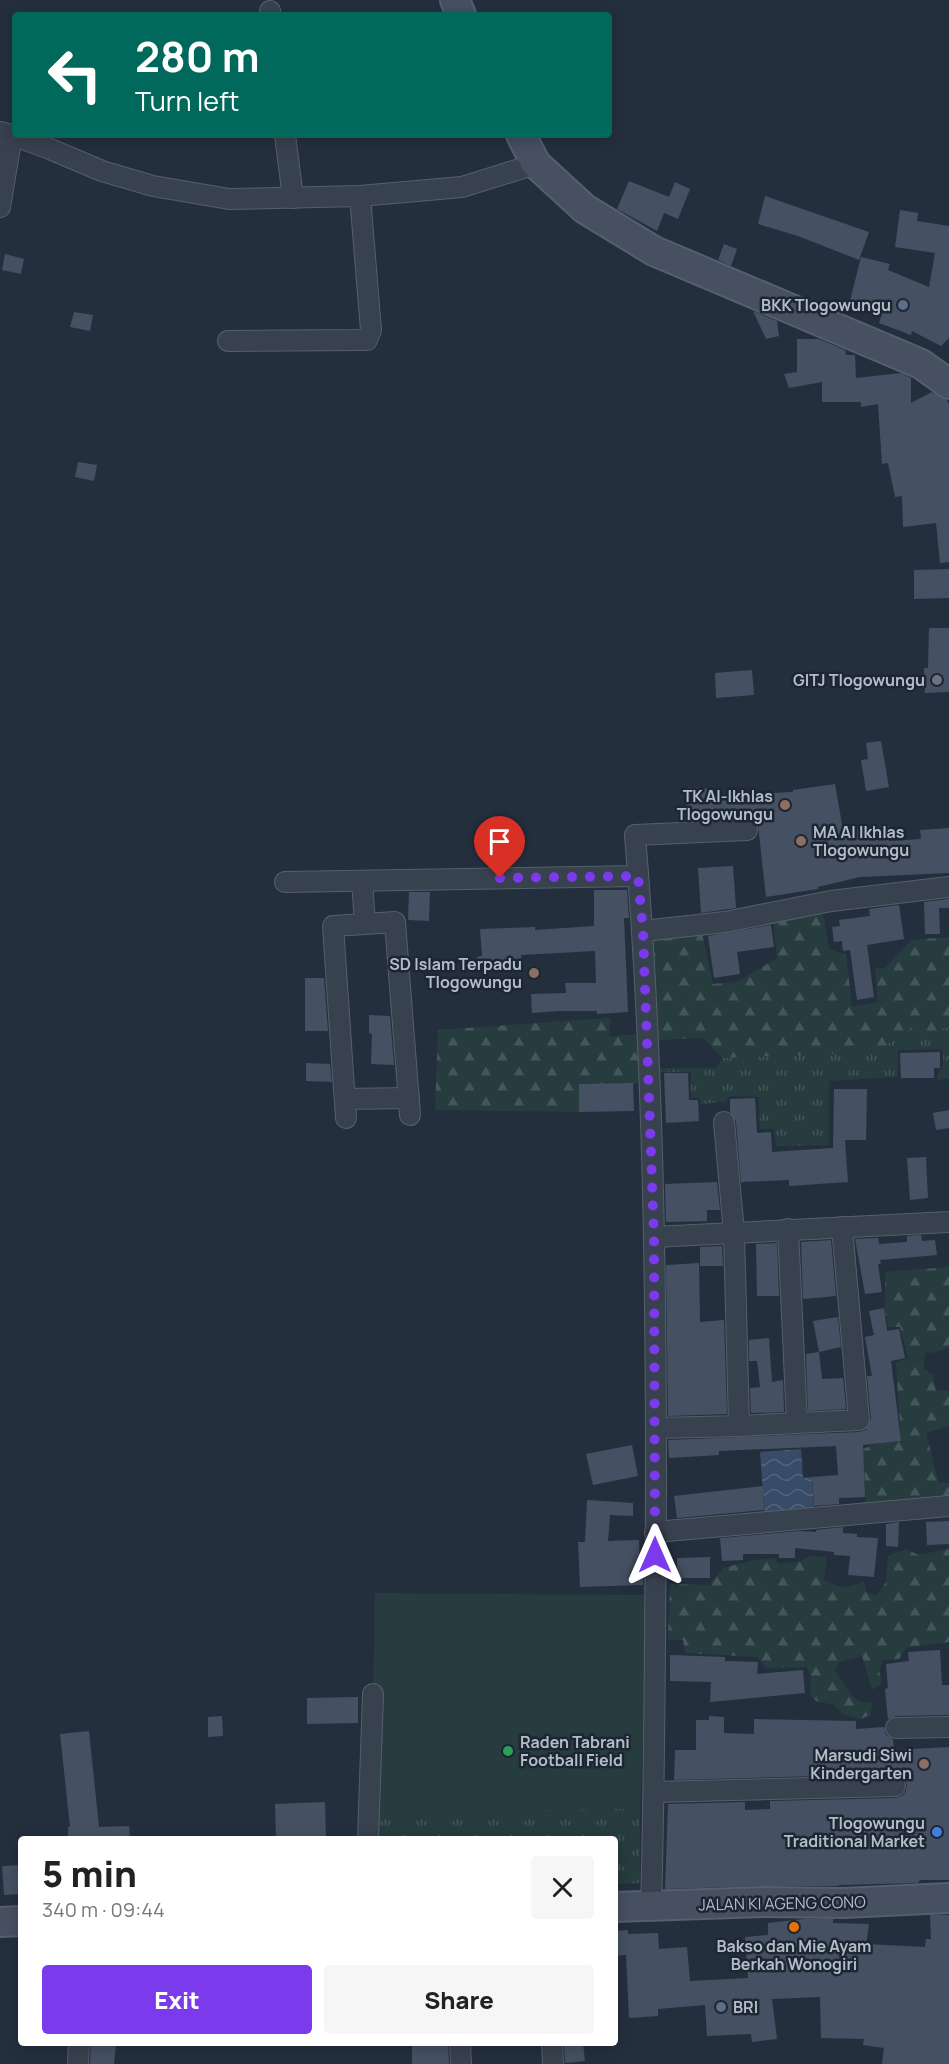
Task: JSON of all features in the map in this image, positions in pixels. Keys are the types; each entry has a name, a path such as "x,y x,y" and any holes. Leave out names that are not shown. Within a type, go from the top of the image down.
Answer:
{"main road":[{"path":"523,138 536,164 585,209 654,251 921,364 949,384"},
{"name":"JALAN KI AGENG CONO","path":"618,1907 764,1902 843,1903 949,1898"},
{"path":"0,1922 18,1921"}],"street":[{"path":"0,207 6,134"},
{"path":"16,138 102,171 153,186 229,199 360,196 462,187 536,164"},
{"path":"285,138 293,198"},
{"path":"228,341 367,340 371,330 360,196"},
{"path":"651,1906 656,1532 654,1237 643,931 635,835 747,830"},
{"path":"285,882 638,876"},
{"path":"362,880 365,924"},
{"path":"643,931 725,922 831,901 949,887"},
{"path":"395,922 410,1106 346,1109 333,926 365,924 395,922"},
{"path":"724,1122 734,1233 739,1426"},
{"path":"654,1237 949,1222"},
{"path":"656,1428 859,1420 842,1227"},
{"path":"788,1229 797,1423"},
{"path":"656,1532 949,1506"},
{"path":"368,1836 374,1694"},
{"path":"896,1728 949,1727"},
{"path":"654,1792 895,1786"},
{"path":"78,2064 79,2046"},
{"path":"460,2046 460,2064"},
{"path":"552,2046 553,2064"}],"green space":[{"path":"822,907 829,949 846,955 852,1007 878,1002 875,968 885,968 911,940 949,937 949,1028 944,1026 940,1041 930,1035 920,1022 885,1046 852,1053 722,1058 704,1038 657,1040 652,936 702,933 713,984 739,981 777,958 773,917"},
{"path":"610,1018 609,1037 638,1034 642,1083 579,1084 579,1112 435,1110 438,1030"},
{"path":"920,1022 930,1035 939,1041 944,1026 949,1028 949,1078 938,1080 937,1075 943,1060 942,1049 898,1050 897,1077 829,1081 829,1145 776,1146 774,1129 760,1129 759,1097 729,1096 725,1102 701,1104 699,1098 691,1098 691,1072 658,1072 658,1068 717,1068 722,1058 852,1053 907,1030"},
{"path":"949,1267 949,1347 925,1353 924,1369 933,1375 936,1390 949,1391 949,1426 926,1433 939,1482 949,1483 949,1501 866,1509 863,1449 875,1444 901,1441 896,1363 908,1358 900,1327 888,1327 885,1312 885,1272"},
{"path":"906,1549 919,1555 949,1549 949,1642 906,1648 899,1659 883,1660 879,1670 882,1683 872,1690 862,1656 839,1662 835,1670 852,1696 863,1703 873,1702 870,1715 861,1719 844,1715 834,1705 816,1701 810,1696 811,1677 807,1667 766,1668 757,1657 685,1653 683,1640 668,1640 670,1584 709,1585 723,1568 754,1560 774,1558 779,1564 800,1561 810,1556 827,1557 824,1580 844,1587 864,1581 866,1592 876,1596 886,1582 888,1556"},
{"name":"Raden Tabrani Football Field","path":"375,1593 650,1595 640,1808 371,1814"},
{"path":"640,1808 640,1883 618,1884 618,1836 369,1836 371,1814"}],"water":[{"path":"801,1449 803,1478 812,1477 814,1514 765,1517 760,1452"}],"building":[{"path":"629,181 669,197 675,182 690,189 678,219 664,213 657,231 617,209"},
{"path":"765,196 869,232 859,260 798,236 758,224"},
{"path":"900,210 918,213 917,221 949,226 949,338 941,346 912,331 911,335 879,323 883,310 850,301 861,257 890,264 888,270 929,287 935,253 895,247"},
{"path":"724,244 737,249 731,266 718,260"},
{"path":"5,254 24,259 21,274 2,270"},
{"path":"753,311 777,321 779,336 766,339"},
{"path":"74,312 93,315 90,331 70,327"},
{"path":"797,339 819,339 845,350 846,355 855,355 856,378 901,373 911,378 911,403 932,392 947,400 949,405 949,562 940,563 936,523 903,527 902,496 895,497 888,463 882,464 878,404 861,407 861,402 822,402 822,382 789,388 784,374 797,372"},
{"path":"78,462 97,465 94,481 75,477"},
{"path":"949,569 949,598 914,599 914,570"},
{"path":"929,628 949,628 949,692 925,693 924,668 928,668"},
{"path":"752,670 754,695 716,698 715,673"},
{"path":"881,741 889,787 866,791 861,760 868,759 866,743"},
{"name":"MA Al Ikhlas Tlogowungu","path":"835,784 843,830 889,826 889,841 921,839 920,830 949,828 949,873 860,877 818,887 818,889 766,897 758,825 753,820 746,818 685,820 688,787 712,789 712,796 793,792 793,790"},
{"path":"733,866 736,908 701,913 698,868"},
{"path":"594,890 627,890 629,918 624,918 628,1012 532,1013 531,994 566,993 565,983 596,983 595,951 521,955 522,969 477,971 477,957 482,956 480,929 535,927 535,930 594,926"},
{"path":"409,892 430,892 429,921 408,920"},
{"path":"949,899 949,908 939,908 940,934 925,934 924,902"},
{"path":"899,905 904,939 867,945 874,997 857,1000 850,950 843,951 842,941 834,942 832,927 840,926 839,920 870,916 869,909"},
{"path":"771,925 774,947 737,952 740,974 714,978 708,936"},
{"path":"305,978 324,978 328,1031 305,1031"},
{"path":"369,1015 390,1016 394,1065 371,1064 372,1034 369,1033"},
{"path":"940,1052 940,1068 934,1068 934,1078 901,1078 900,1053"},
{"path":"306,1063 330,1064 332,1082 306,1081"},
{"path":"664,1073 688,1073 689,1100 698,1100 699,1121 666,1123"},
{"path":"633,1083 634,1111 579,1112 579,1084"},
{"path":"834,1089 867,1089 866,1140 845,1140 848,1182 789,1186 789,1180 741,1182 736,1121 730,1112 730,1099 755,1098 757,1133 771,1132 772,1152 833,1148"},
{"path":"949,1110 949,1128 936,1130 933,1113"},
{"path":"926,1157 928,1198 910,1200 907,1158"},
{"path":"717,1182 720,1210 707,1210 707,1221 666,1222 665,1184"},
{"path":"921,1235 922,1241 935,1240 937,1255 880,1260 881,1264 878,1264 882,1292 865,1294 855,1239 878,1238 879,1244 907,1242 907,1236"},
{"path":"831,1240 836,1296 803,1299 801,1242"},
{"path":"777,1243 779,1296 757,1296 756,1244"},
{"path":"722,1246 723,1266 700,1266 700,1247"},
{"path":"699,1263 700,1322 724,1320 727,1414 668,1416 666,1265"},
{"path":"884,1308 887,1331 899,1329 905,1358 891,1361 901,1441 863,1445 865,1497 839,1498 839,1504 814,1506 812,1477 838,1475 836,1446 719,1451 719,1455 669,1458 668,1440 866,1430 871,1419 867,1376 872,1376 865,1337 874,1335 869,1311"},
{"path":"838,1317 841,1347 819,1352 813,1321"},
{"path":"769,1338 772,1382 783,1380 784,1412 751,1413 750,1388 760,1387 757,1361 749,1361 749,1340"},
{"path":"819,1352 822,1379 843,1378 846,1409 808,1411 806,1354"},
{"path":"632,1445 638,1476 593,1485 586,1454"},
{"path":"763,1486 764,1510 677,1518 674,1496"},
{"path":"587,1500 633,1503 633,1516 610,1515 608,1541 639,1540 640,1563 644,1564 643,1585 580,1587 578,1542 585,1542"},
{"path":"949,1521 949,1544 927,1545 926,1522"},
{"path":"899,1522 898,1547 886,1546 886,1524"},
{"path":"843,1527 843,1533 857,1534 857,1537 878,1538 874,1577 848,1575 850,1556 834,1555 834,1552 795,1548 795,1558 779,1558 779,1554 743,1554 743,1560 722,1561 720,1538 801,1531 816,1532 816,1530"},
{"path":"710,1557 710,1578 677,1578 677,1558"},
{"path":"940,1650 942,1685 949,1685 949,1715 896,1716 888,1719 885,1689 888,1688 886,1664 909,1661 908,1652"},
{"path":"670,1655 725,1657 725,1661 758,1662 757,1674 803,1670 805,1693 710,1702 711,1682 670,1681"},
{"path":"358,1697 358,1723 307,1724 307,1698"},
{"path":"222,1716 223,1736 208,1737 208,1717"},
{"path":"709,1716 724,1717 724,1733 754,1734 754,1719 856,1721 856,1729 884,1727 886,1735 893,1739 894,1750 949,1747 949,1880 839,1886 665,1889 668,1804 745,1802 745,1810 770,1809 770,1801 895,1798 902,1796 906,1791 905,1779 895,1774 674,1780 675,1750 696,1750 696,1720 709,1720"},
{"path":"89,1731 99,1827 129,1826 130,1836 68,1836 68,1827 70,1827 60,1734"},
{"path":"325,1802 326,1836 276,1836 275,1804"},
{"path":"18,1865 18,1894 4,1895 2,1866"},
{"path":"930,1915 949,1915 949,2064 882,2064 884,2048 863,2045 864,2039 821,2038 820,1997 772,1999 777,2039 752,2042 751,2034 707,2036 705,2005 658,2009 658,2016 629,2018 626,1955 618,1956 618,1931 628,1930 628,1934 658,1933 659,1949 687,1947 690,1981 748,1978 745,1937 768,1935 768,1923 833,1919 833,1923 869,1924 866,1944 925,1947 926,1939 931,1939"},
{"path":"91,2046 116,2046 114,2064 90,2064"},
{"path":"412,2046 448,2046 449,2064 412,2064"},
{"path":"564,2046 583,2046 585,2061 565,2063"}],"place":[{"name":"BKK Tlogowungu","path":"903,305"},
{"name":"GITJ Tlogowungu","path":"937,680"},
{"name":"TK Al-Ikhlas Tlogowungu","path":"785,805"},
{"name":"MA Al Ikhlas Tlogowungu","path":"801,841"},
{"name":"SD Islam Terpadu Tlogowungu","path":"534,973"},
{"name":"Raden Tabrani Football Field","path":"508,1751"},
{"name":"Marsudi Siwi Kindergarten","path":"924,1764"},
{"name":"Tlogowungu Traditional Market","path":"937,1832"},
{"name":"Bakso dan Mie Ayam Berkah Wonogiri","path":"794,1927"},
{"name":"BRI","path":"721,2007"}],"route":[{"path":"500,878 638,876 643,931 654,1237 655,1555"}]}
